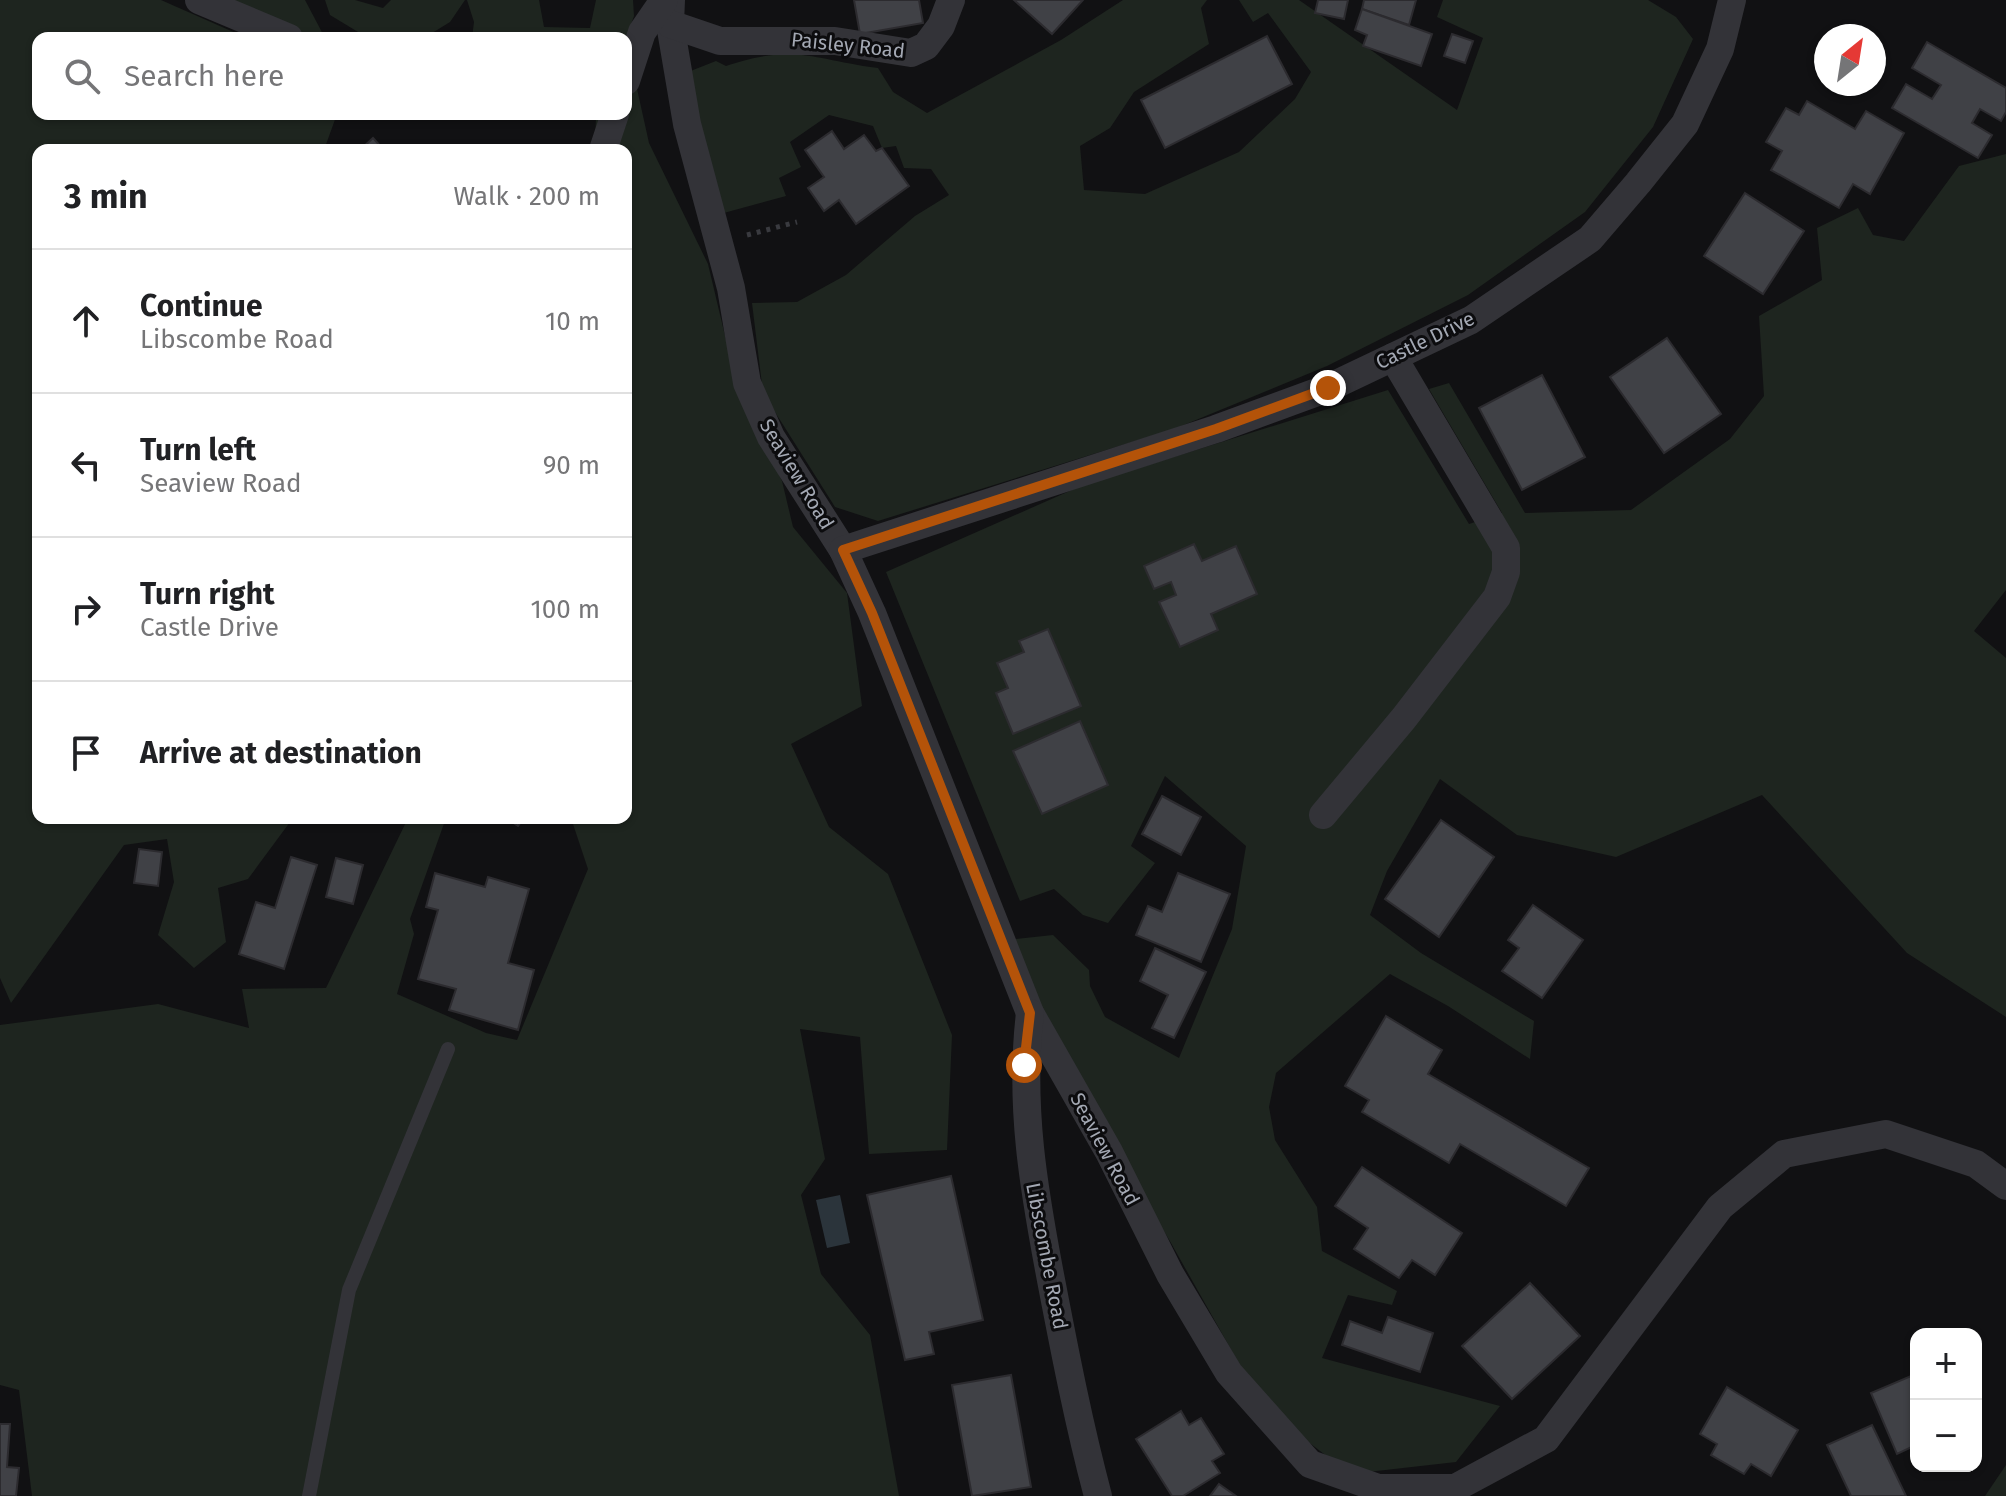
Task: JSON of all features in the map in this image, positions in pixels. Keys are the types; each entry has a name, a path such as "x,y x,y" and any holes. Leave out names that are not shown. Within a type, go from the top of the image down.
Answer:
{"street":[{"path":"199,0 275,32"},
{"name":"Paisley Road","path":"668,8 720,41 835,41 911,53 926,46 941,26 951,0"},
{"name":"Castle Drive","path":"843,550 1216,429 1328,388 1471,320 1590,239 1685,124 1720,49 1721,4"},
{"path":"632,63 642,32 668,8"},
{"name":"Seaview Road","path":"668,8 687,124 731,288 747,383 771,437 843,550 872,613 1030,1013 1109,1152 1170,1274 1229,1373 1310,1464 1378,1488 1455,1488 1546,1439 1720,1207 1784,1154 1886,1134 1976,1164 2006,1186"},
{"path":"605,144 613,120"},
{"path":"1323,815 1404,718 1497,597 1506,572 1506,548 1393,357"},
{"name":"Libscombe Road","path":"1030,1013 1024,1065 1030,1167 1077,1415 1098,1496"}],"lane":[{"path":"309,1496 349,1290 448,1049"}],"path":[{"path":"719,242 797,222"}],"shaded area":[{"path":"0,0 161,0 233,32 32,32 32,120 335,120 326,144 32,144 32,824 289,824 248,879 218,888 226,942 194,968 158,935 174,882 167,839 124,845 11,1003 0,978"},
{"path":"216,0 305,0 322,32 296,32"},
{"path":"325,0 355,0 383,8 391,0 465,0 450,22 434,32 358,32 330,15"},
{"path":"467,0 539,0 544,27 590,28 596,0 633,0 634,16 628,32 473,32 474,22"},
{"path":"1123,0 1207,0 1201,8 1209,44 1134,92 1110,128 1080,146 1084,190 1145,194 1239,152 1295,99 1311,72 1268,13 1253,22 1239,0 1299,0 1457,110 1483,38 1437,17 1443,0 1648,0 1676,17 1693,39 1653,127 1585,212 1468,295 1327,366 1174,429 878,521 835,507 763,393 752,303 797,302 846,275 915,216 949,195 931,169 904,168 896,146 882,148 873,126 829,115 790,142 801,167 779,178 786,196 720,214 688,72 716,61 726,66 769,55 819,57 878,68 893,92 927,113 1061,40"},
{"path":"632,66 649,143 708,264 736,382 782,481 793,527 847,593 862,706 791,744 829,827 888,874 952,1035 947,1150 869,1154 860,1037 800,1029 825,1159 801,1195 821,1274 870,1335 899,1496 32,1496 19,1390 0,1385 0,1025 158,1004 249,1028 242,989 326,988 405,824 444,824 410,919 414,934 397,994 486,1033 517,1040 588,869 573,824 632,824 632,144 595,144 596,120 632,120"},
{"path":"2006,154 2006,590 1974,631 2006,658 2006,1017 1907,953 1762,795 1616,857 1517,835 1440,779 1387,871 1370,915 1421,953 1534,1021 1530,1059 1448,1006 1390,974 1276,1073 1269,1107 1275,1140 1317,1207 1322,1251 1397,1291 1392,1305 1348,1295 1322,1358 1500,1406 1456,1462 1350,1474 1264,1408 1171,1243 1044,1031 1006,940 1053,935 1089,970 1090,986 1105,1017 1179,1058 1232,929 1246,846 1165,776 1131,846 1155,863 1108,923 1083,915 1054,889 1020,901 886,572 1081,486 1388,390 1469,524 1502,513 1429,389 1449,383 1525,513 1631,510 1730,439 1764,396 1759,316 1822,280 1817,228 1858,208 1873,235 1904,241 1959,166"},
{"path":"840,1195 850,1243 827,1248 816,1200"},
{"path":"2006,1465 2006,1496 1985,1496"}],"building":[{"path":"854,0 919,0 923,23 860,34"},
{"path":"1014,0 1083,0 1052,34"},
{"path":"1318,0 1348,0 1344,19 1315,13"},
{"path":"1364,0 1416,0 1409,25 1362,9"},
{"path":"1362,9 1432,34 1421,66 1363,46 1367,35 1355,30"},
{"path":"1452,34 1473,41 1465,63 1444,56"},
{"path":"1267,36 1292,84 1165,148 1141,100"},
{"path":"1927,42 2006,88 2006,112 2001,121 1980,109 1972,123 1992,135 1978,158 1892,108 1906,84 1932,99 1941,85 1912,68"},
{"path":"1807,101 1855,129 1866,111 1904,133 1870,194 1853,184 1839,208 1771,170 1782,151 1766,142 1786,108 1799,115"},
{"path":"832,131 844,149 864,135 876,151 882,148 909,186 856,224 839,200 824,211 808,188 824,177 805,150"},
{"path":"1745,193 1804,231 1763,294 1704,256"},
{"path":"1667,338 1721,414 1664,453 1610,377"},
{"path":"1542,375 1585,457 1522,490 1479,408"},
{"path":"1194,544 1202,561 1236,546 1257,594 1211,614 1218,630 1180,647 1159,602 1176,595 1171,582 1154,589 1144,566"},
{"path":"1048,629 1081,706 1013,734 996,693 1008,688 997,663 1024,652 1019,641"},
{"path":"1080,721 1108,785 1042,814 1013,751"},
{"path":"1162,796 1201,817 1181,855 1142,834"},
{"path":"1441,820 1494,857 1439,937 1385,899"},
{"path":"139,849 162,852 158,886 134,883"},
{"path":"291,857 317,865 284,969 239,954 256,902 275,908"},
{"path":"336,858 363,865 353,904 326,897"},
{"path":"435,873 485,887 488,877 529,889 508,963 534,970 518,1030 449,1010 456,989 418,979 438,910 426,907"},
{"path":"1178,873 1230,894 1201,962 1136,935 1148,906 1162,912"},
{"path":"1533,905 1583,940 1542,998 1502,971 1519,948 1508,940"},
{"path":"1155,948 1206,972 1174,1038 1152,1028 1168,995 1140,981"},
{"path":"1386,1016 1442,1050 1428,1074 1589,1168 1566,1206 1460,1144 1449,1163 1362,1112 1369,1100 1345,1086"},
{"path":"1362,1167 1462,1233 1435,1275 1412,1260 1399,1278 1354,1249 1368,1228 1335,1206"},
{"path":"951,1176 983,1320 929,1332 934,1354 905,1360 867,1195"},
{"path":"1530,1283 1580,1336 1512,1399 1462,1346"},
{"path":"1388,1317 1433,1333 1420,1372 1342,1345 1350,1321 1382,1333"},
{"path":"1011,1375 1031,1487 972,1496 952,1385"},
{"path":"1910,1376 1910,1448 1897,1454 1871,1393"},
{"path":"1727,1387 1798,1430 1771,1476 1751,1464 1744,1474 1711,1455 1717,1444 1700,1434"},
{"path":"1181,1411 1189,1425 1201,1418 1224,1454 1212,1461 1220,1473 1183,1496 1172,1496 1136,1439"},
{"path":"0,1424 10,1424 7,1467 19,1468 16,1496 0,1496"},
{"path":"1872,1425 1906,1496 1851,1496 1827,1445"},
{"path":"1219,1484 1236,1496 1210,1496"}],"route":[{"path":"1024,1065 1030,1013 872,613 843,550 1216,429 1328,388"}]}
